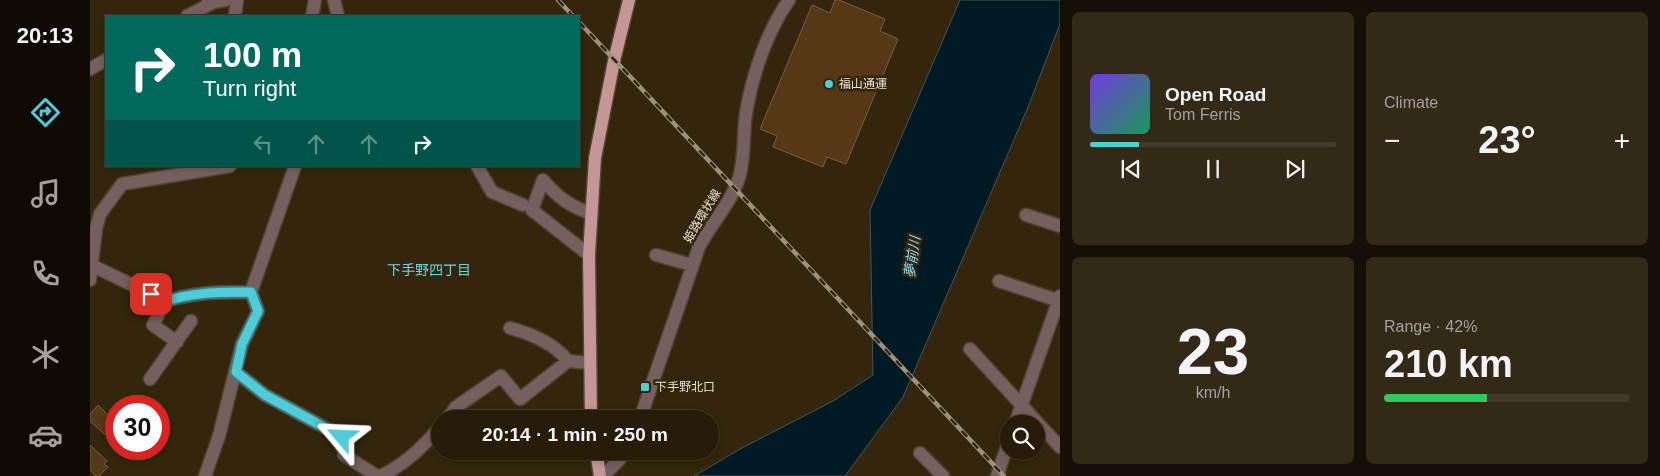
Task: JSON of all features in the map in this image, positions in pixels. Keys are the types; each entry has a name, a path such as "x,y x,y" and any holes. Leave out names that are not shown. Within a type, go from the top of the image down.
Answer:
{"main road":[{"path":"591,410 589,256 595,158 614,61 629,0"},
{"path":"598,460 602,476"}],"street":[{"path":"235,15 237,0"},
{"path":"312,15 315,0"},
{"path":"334,0 338,15"},
{"name":"姫路環状線","path":"643,410 692,265 709,228 728,202 737,184 743,158 745,125 750,93 769,35 789,0"},
{"path":"189,15 216,1"},
{"path":"90,68 105,60"},
{"path":"90,280 96,229 100,214 122,184 224,167"},
{"path":"205,476 219,436 242,344 258,311 251,292 295,167"},
{"path":"478,167 492,192 522,204"},
{"path":"589,256 532,210 542,180 550,189 572,206 592,214"},
{"path":"1026,215 1060,226"},
{"path":"656,255 692,265"},
{"path":"91,265 151,294 161,303 161,309 153,325 177,342"},
{"path":"999,281 1060,299 1018,415"},
{"path":"161,303 216,292 251,292"},
{"path":"150,379 191,321"},
{"path":"510,328 545,342 563,354 568,361"},
{"path":"970,349 1060,448"},
{"path":"454,410 501,376 520,399 568,361 590,364"},
{"path":"236,372 265,395 342,437 344,455 379,476 394,470 431,438"},
{"path":"920,453 943,476"},
{"path":"602,476 619,460"},
{"path":"996,476 1002,460"}],"water":[{"name":"夢前川","path":"960,0 1060,0 1060,24 1028,107 903,397 845,476 694,476 742,448 833,401 873,375 870,210"}],"building":[{"name":"福山通運","path":"835,0 885,19 880,31 898,39 846,164 827,157 823,167 773,147 777,136 760,129 812,5 830,13"},
{"path":"98,405 105,412 105,435 90,421 90,414"},
{"path":"90,445 107,461 104,464 108,467 99,476 96,476 90,470"}],"railway":[{"path":"558,0 572,15"},
{"path":"580,23 1004,476"}],"place":[{"name":"福山通運","path":"829,84"},
{"name":"下手野北口","path":"645,387"}],"district":[{"name":"下手野四丁目","path":"429,270"}],"route":[{"path":"151,294 161,303 216,292 251,292 258,311 242,344 236,372 265,395 342,437"}]}
